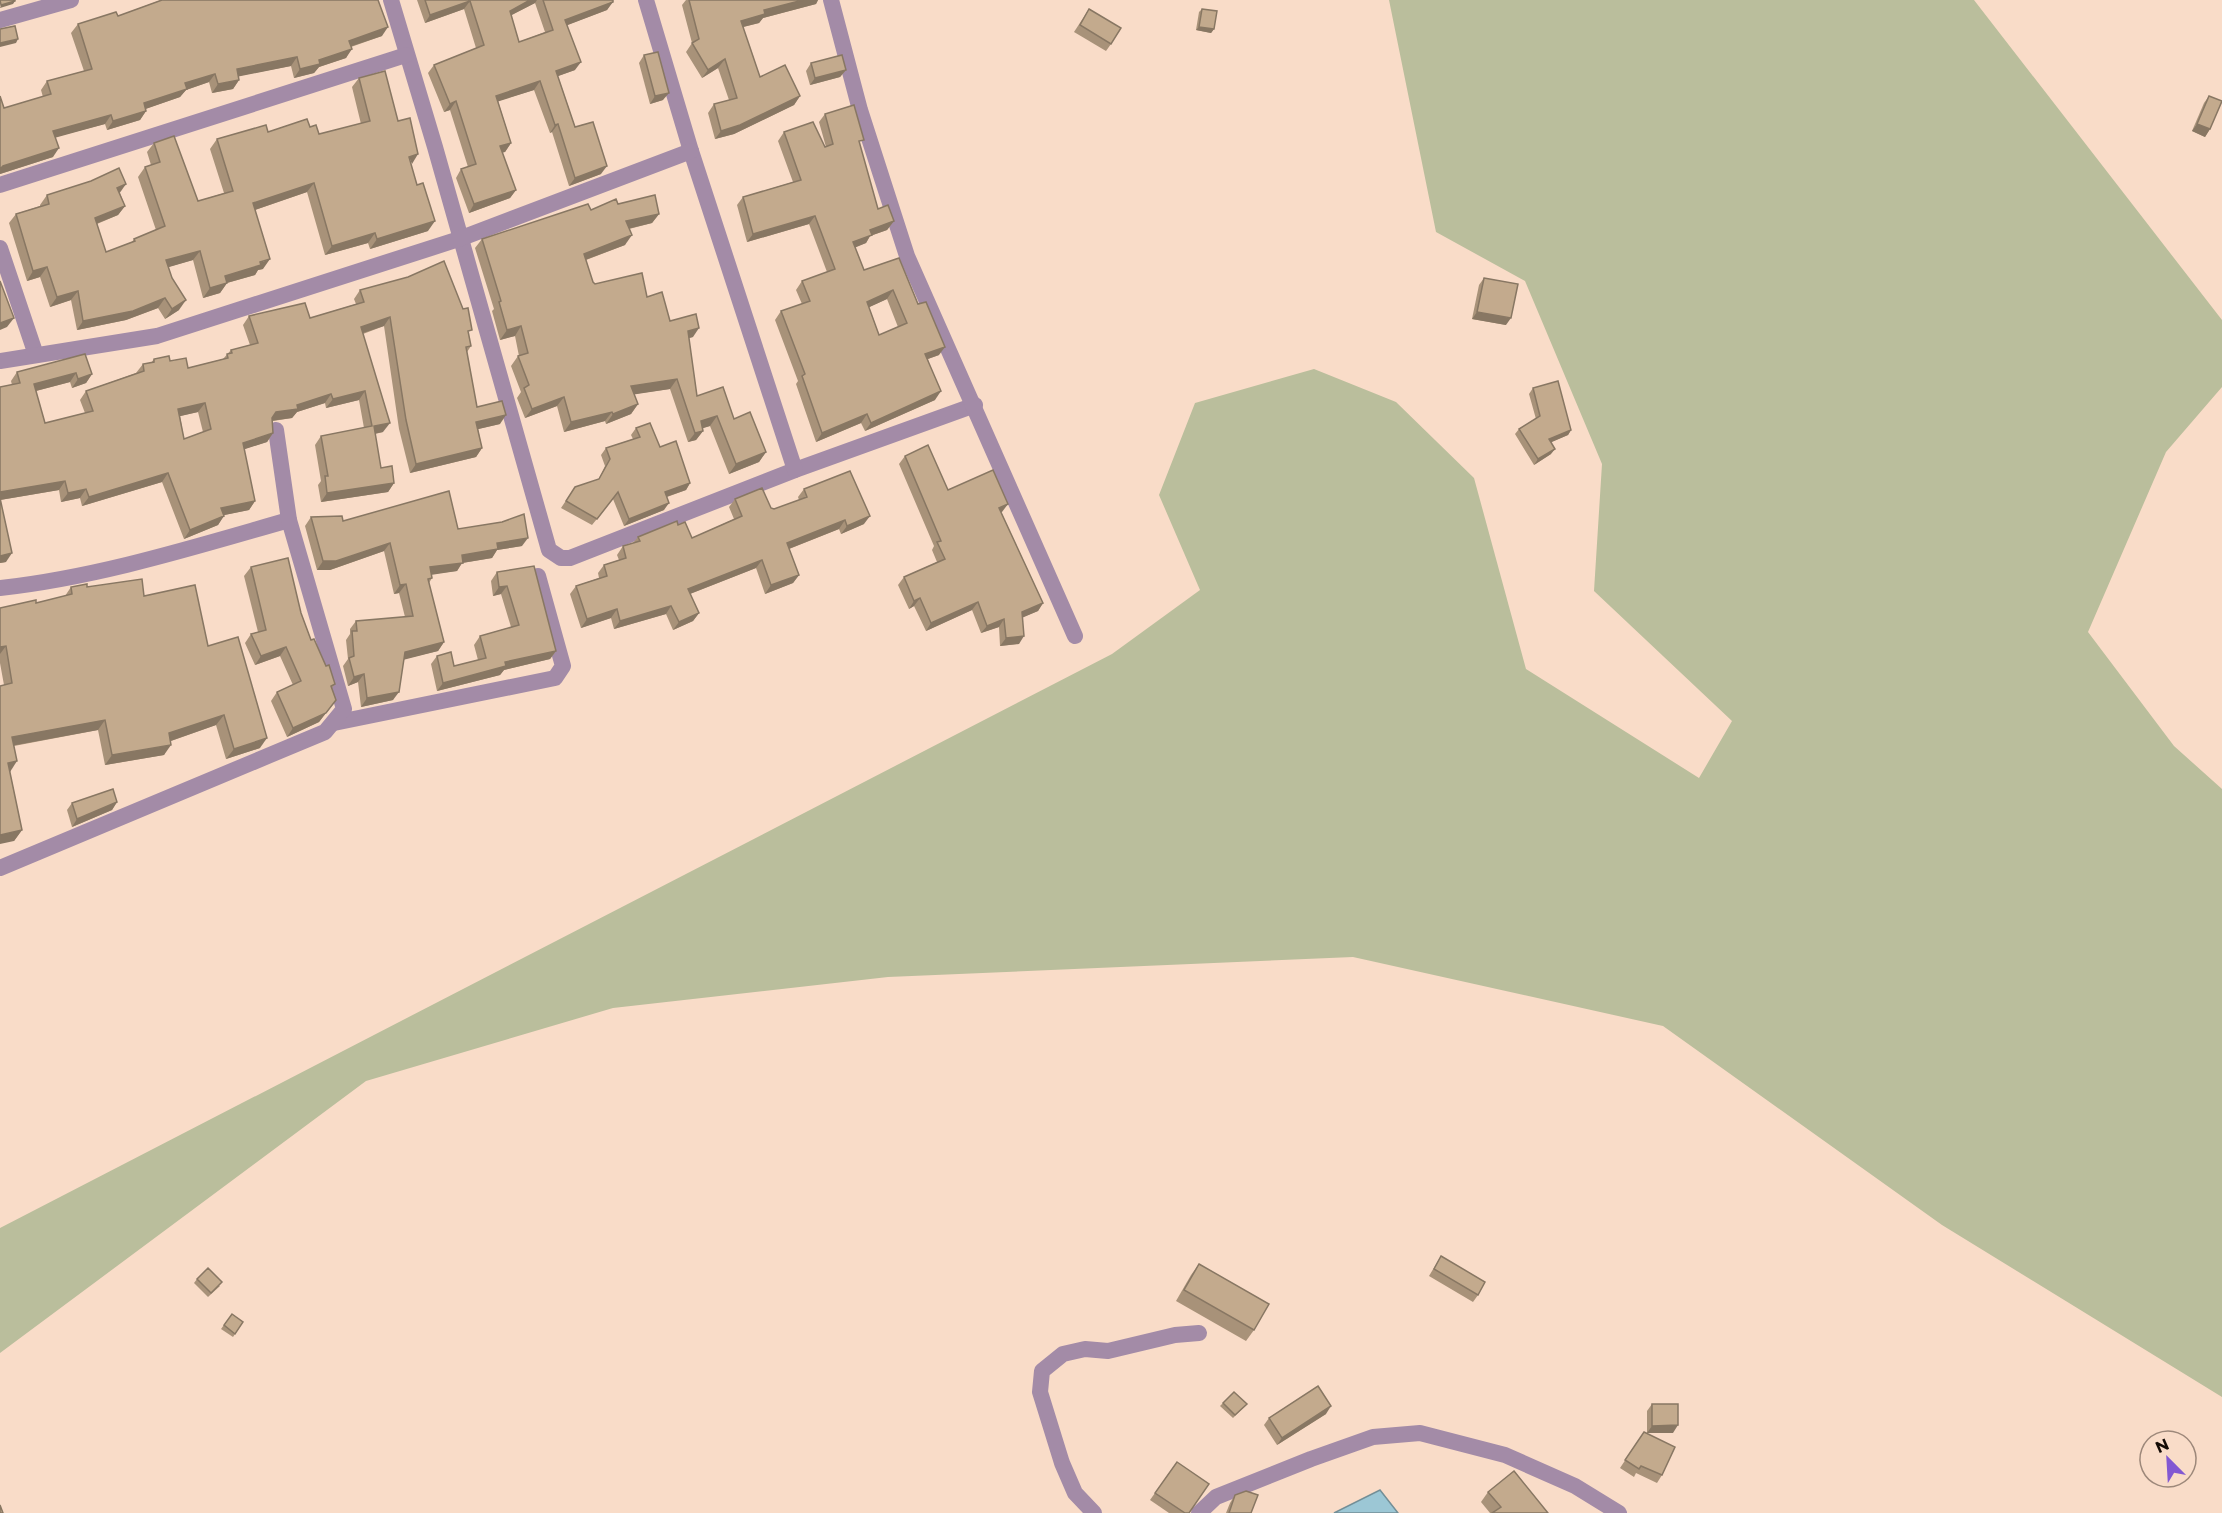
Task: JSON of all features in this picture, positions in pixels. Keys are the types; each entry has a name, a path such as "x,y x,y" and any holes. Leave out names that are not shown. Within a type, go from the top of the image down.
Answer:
{"street":[{"path":"0,20 71,0"},
{"path":"391,0 549,550 554,556 570,558 795,470 975,405"},
{"path":"646,0 691,151 795,470"},
{"path":"831,0 860,110 907,256 975,405 1075,636"},
{"path":"0,185 406,55"},
{"path":"0,361 157,336 459,238 691,151"},
{"path":"0,248 36,355"},
{"path":"0,868 325,732 344,709 290,520 276,430"},
{"path":"0,588 50,581 130,564 290,520"},
{"path":"334,723 555,678 563,666 538,576"},
{"path":"1094,1513 1075,1492 1062,1463 1040,1392 1042,1371 1062,1354 1085,1349 1108,1351 1175,1335 1199,1333"},
{"path":"1199,1513 1216,1497 1311,1459 1373,1437 1420,1433 1505,1455 1575,1486 1619,1513"}],"green space":[{"path":"1389,0 1974,0 2222,320 2222,387 2166,452 2088,632 2174,746 2222,789 2222,1397 1942,1225 1663,1026 1353,957 888,977 613,1008 366,1081 0,1353 0,1228 1112,654 1200,590 1159,495 1195,403 1314,369 1396,402 1474,478 1526,669 1699,778 1732,721 1594,591 1602,464 1525,281 1436,232"}],"water":[{"path":"1380,1490 1398,1513 1334,1513"}],"building":[{"path":"0,0 15,0 15,1 1,5"},
{"path":"162,0 378,0 388,27 349,41 352,49 319,60 320,64 300,69 297,57 237,69 239,80 218,84 215,74 185,83 187,89 144,103 146,111 113,121 111,115 53,131 59,148 3,166 0,169 0,96 4,108 51,94 47,81 92,69 78,24 116,12 118,16"},
{"path":"425,0 530,0 510,11 519,42 553,30 543,0 613,0 613,2 565,20 581,62 556,71 575,127 593,122 607,166 575,178 558,124 555,125 540,81 496,96 511,143 500,146 516,190 474,204 461,169 476,164 456,101 450,104 434,65 484,45 470,1 430,15"},
{"path":"689,0 803,0 764,10 765,14 741,21 760,77 785,65 800,96 740,125 721,131 714,104 737,98 725,59 708,70 692,43 699,39"},
{"path":"1089,9 1121,28 1111,44 1080,25"},
{"path":"1202,9 1217,11 1214,29 1199,27"},
{"path":"15,26 18,39 0,43 0,29"},
{"path":"658,52 669,93 655,96 644,55"},
{"path":"842,55 846,70 815,78 811,63"},
{"path":"385,71 398,121 410,118 418,154 409,157 417,185 423,183 435,221 377,239 375,233 332,246 314,183 253,203 270,259 260,262 261,265 225,276 227,283 210,288 200,251 166,260 172,278 186,300 172,309 165,298 133,311 83,321 78,291 57,297 47,267 33,271 16,214 49,204 47,195 91,181 119,168 126,184 117,188 125,206 95,218 106,252 165,226 145,167 160,162 154,143 174,136 198,201 233,191 217,139 266,125 268,132 307,119 310,127 316,125 319,134 370,121 359,78"},
{"path":"2209,96 2222,101 2210,129 2197,124"},
{"path":"854,105 864,140 859,141 878,209 888,205 894,221 870,230 872,235 853,242 864,270 899,258 918,304 926,302 945,347 925,354 941,391 871,423 867,414 822,433 802,376 805,374 781,311 810,301 802,281 835,269 815,216 753,234 743,197 801,180 784,132 813,122 825,147 833,144 825,114","holes":["893,290 907,323 879,335 867,302"]},
{"path":"655,195 659,214 626,221 632,235 584,254 595,284 642,273 647,297 662,292 670,321 696,314 699,328 688,331 697,396 723,387 734,419 750,412 766,452 736,464 717,416 701,421 703,431 695,433 677,379 631,386 638,404 613,414 612,412 571,422 564,397 532,409 524,388 529,385 518,356 528,353 521,326 507,330 499,302 501,301 482,239 588,204 591,210 616,199 618,204"},
{"path":"444,261 463,309 468,308 472,330 468,331 471,346 466,347 477,407 502,401 506,415 476,422 482,448 416,464 406,420 390,317 361,327 390,423 374,426 381,468 392,466 394,483 327,493 325,476 328,476 321,436 372,426 365,391 333,399 331,394 297,405 298,409 276,412 272,418 273,433 243,443 255,501 221,508 224,516 190,530 168,473 89,497 86,489 68,493 65,481 0,492 0,387 20,383 17,372 85,354 92,374 78,379 76,373 34,384 45,423 93,411 86,391 144,371 143,364 154,362 154,359 169,356 170,361 186,358 188,368 228,358 227,354 232,353 231,350 258,343 249,316 305,303 310,318 364,302 360,290 408,277","holes":["205,403 211,429 184,439 178,409"]},
{"path":"1484,278 1518,284 1511,318 1477,312"},
{"path":"0,281 14,318 0,323"},
{"path":"1558,381 1571,430 1549,439 1555,449 1538,459 1519,429 1540,416 1533,388"},
{"path":"650,423 660,447 676,441 690,483 665,492 669,503 629,519 618,492 597,519 566,501 575,487 599,479 610,459 606,448 640,437 636,428"},
{"path":"928,445 948,490 993,470 1008,504 999,508 1043,603 1022,612 1024,636 1006,638 1004,619 987,626 978,602 931,623 920,598 914,601 904,577 945,559 937,542 941,541 905,456"},
{"path":"850,471 870,516 847,526 845,520 787,543 799,575 771,585 762,560 688,589 699,613 679,622 671,606 620,621 617,609 587,619 576,586 607,576 604,565 626,558 623,546 640,541 638,537 677,521 678,525 685,522 692,538 742,516 735,499 762,488 771,508 774,509 807,497 804,489"},
{"path":"449,491 458,529 502,522 524,514 528,538 497,543 498,549 462,555 463,563 430,567 432,578 428,579 444,642 405,652 399,692 367,698 364,674 354,677 349,658 354,656 352,631 357,631 356,621 413,616 406,584 400,585 390,543 336,561 323,561 311,517 342,516 343,521"},
{"path":"0,498 12,553 0,556"},
{"path":"288,558 301,613 311,640 314,639 326,666 329,665 335,684 331,686 336,700 326,713 293,728 277,692 301,681 286,647 261,656 251,634 266,630 251,567"},
{"path":"534,566 556,651 505,662 506,666 443,683 437,656 451,652 454,666 486,658 480,636 519,625 507,586 499,587 497,572"},
{"path":"142,579 144,596 195,585 208,646 238,637 267,738 234,749 224,715 169,733 171,745 112,755 105,720 12,737 17,761 8,763 22,830 0,835 0,686 12,683 6,646 0,647 0,608 36,600 36,603 72,594 71,587"},
{"path":"113,789 117,802 77,819 72,803"},
{"path":"1441,1256 1485,1282 1478,1295 1434,1269"},
{"path":"1199,1264 1269,1304 1254,1330 1184,1290"},
{"path":"208,1268 222,1282 211,1293 197,1279"},
{"path":"232,1314 243,1322 235,1334 224,1325"},
{"path":"1318,1386 1331,1406 1282,1438 1269,1418"},
{"path":"1234,1392 1247,1404 1235,1415 1223,1403"},
{"path":"1652,1404 1678,1404 1678,1425 1652,1426"},
{"path":"1644,1432 1675,1447 1662,1475 1641,1466 1639,1469 1625,1460"},
{"path":"1177,1462 1209,1484 1189,1513 1185,1513 1155,1493"},
{"path":"1514,1471 1548,1513 1492,1513 1501,1507 1488,1492"},
{"path":"1246,1491 1258,1495 1251,1513 1229,1513 1235,1495"}]}
